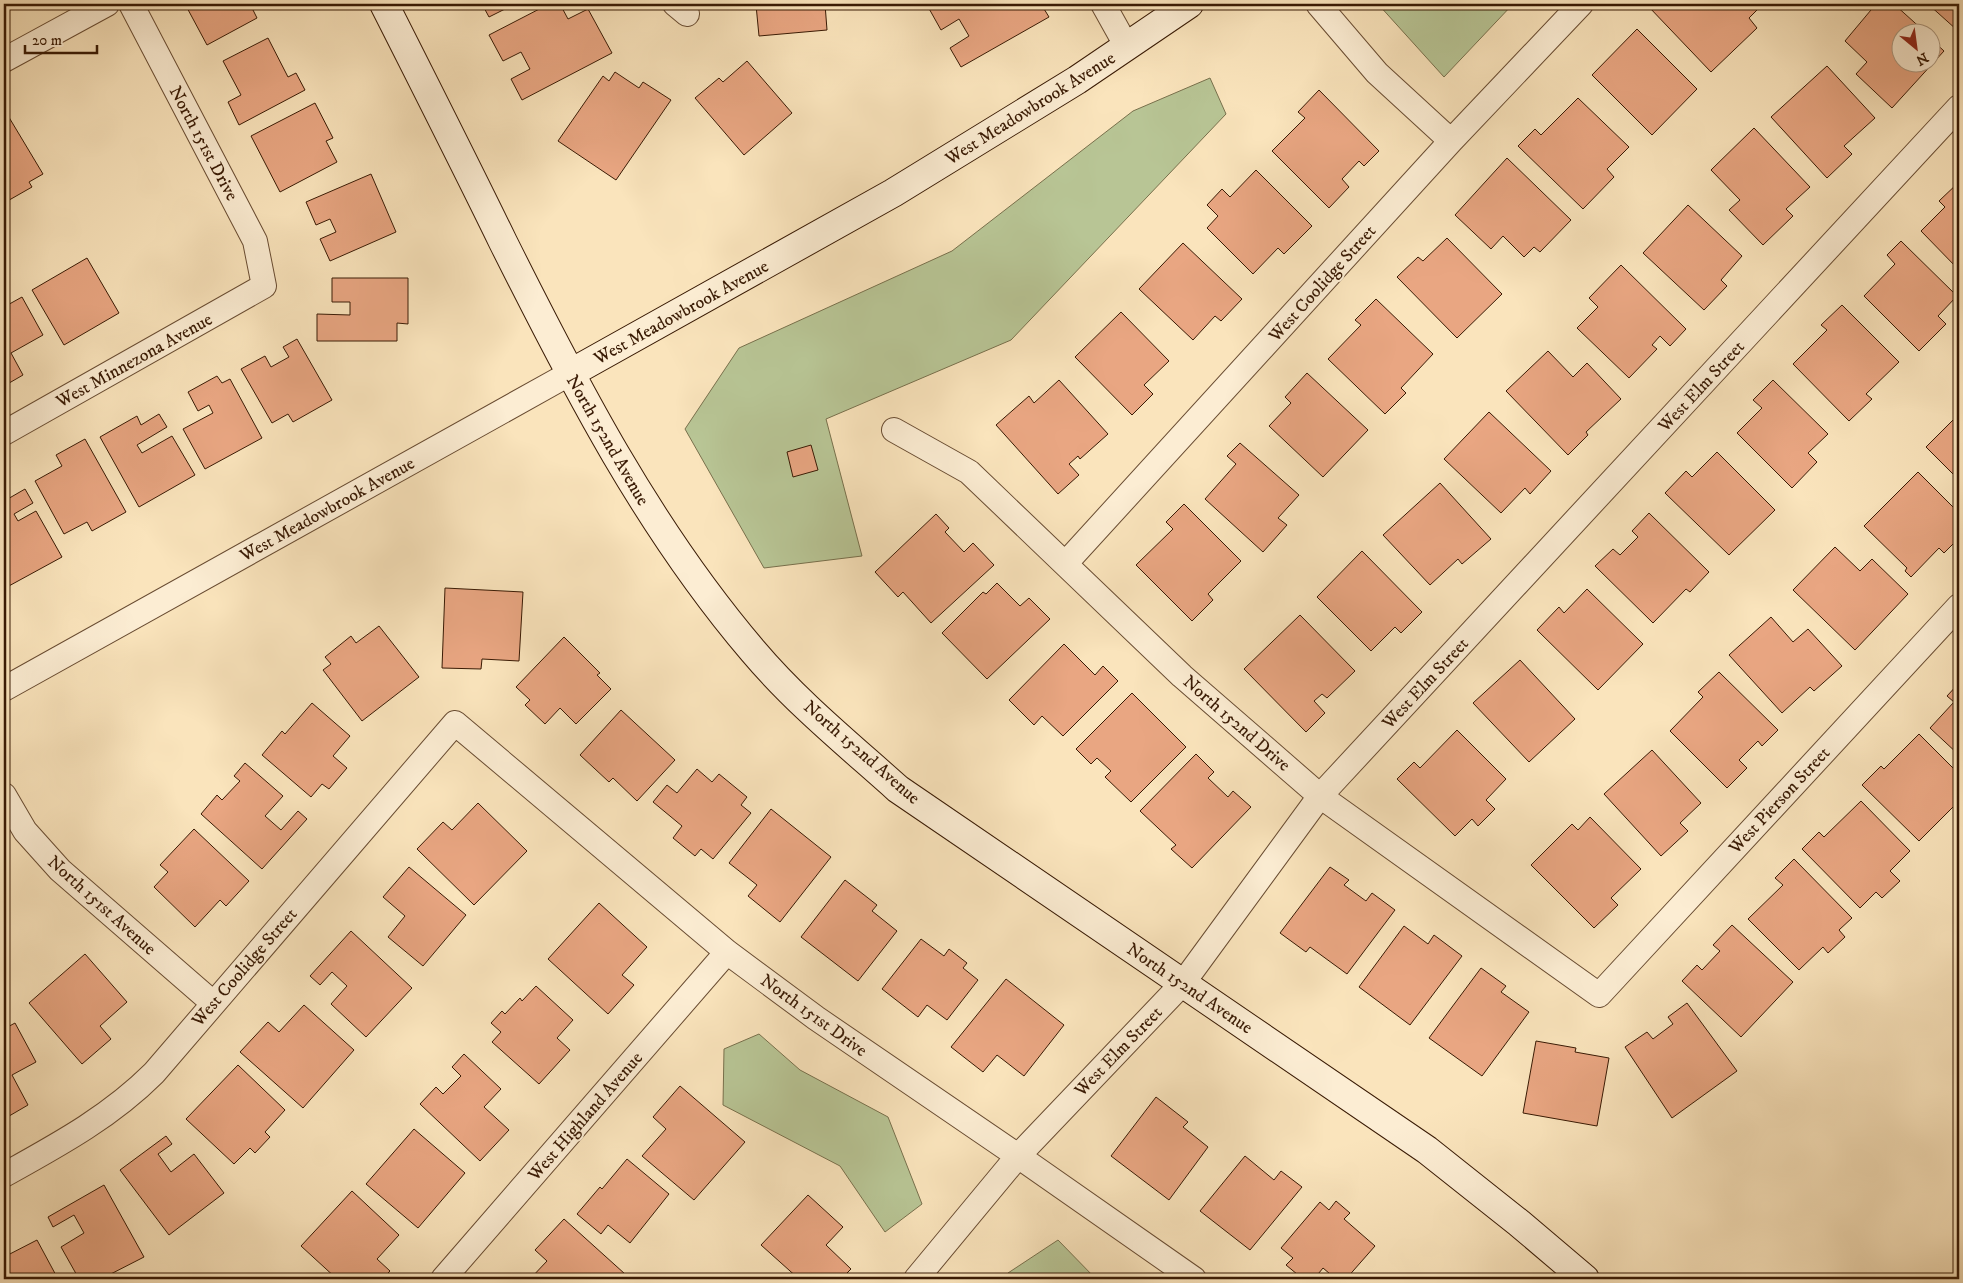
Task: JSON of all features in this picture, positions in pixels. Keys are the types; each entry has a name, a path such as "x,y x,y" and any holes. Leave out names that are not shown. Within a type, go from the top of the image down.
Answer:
{"street":[{"path":"4,60 106,4"},
{"name":"North 151st Drive","path":"132,4 255,241 264,286"},
{"name":"North 152nd Avenue","path":"384,4 569,374 643,500 696,578 754,652 789,689 898,789 1427,1150 1512,1217 1585,1279"},
{"path":"1103,4 1127,46"},
{"name":"West Meadowbrook Avenue","path":"4,689 893,193 1029,110 1189,4"},
{"path":"1318,4 1377,73 1451,141"},
{"name":"West Coolidge Street","path":"1066,564 1451,141 1581,4"},
{"name":"West Elm Street","path":"916,1279 1018,1156 1183,983 1320,796 1959,107"},
{"name":"West Minnezona Avenue","path":"4,433 264,286"},
{"name":"North 152nd Drive","path":"894,430 969,472 1182,676 1320,796 1599,995"},
{"name":"West Pierson Street","path":"1599,995 1959,606"},
{"name":"North 151st Drive","path":"455,723 727,952 816,1018 1194,1279"},
{"name":"West Coolidge Street","path":"4,1174 87,1129 136,1092 455,723"},
{"name":"North 151st Avenue","path":"4,795 26,831 60,870 213,1003"},
{"name":"West Highland Avenue","path":"443,1279 727,952"}],"green space":[{"path":"1378,4 1513,4 1444,77"},
{"path":"1210,78 1226,114 1011,340 826,419 862,556 764,568 685,429 739,348 952,251 1133,111"},
{"path":"759,1034 800,1070 888,1117 922,1204 885,1232 840,1166 723,1105 724,1049"},
{"path":"1058,1240 1096,1279 1006,1279 1008,1273"}],"building":[{"path":"185,4 250,4 257,18 207,45"},
{"path":"482,4 515,4 489,17"},
{"path":"549,4 560,4 568,19 588,9 612,53 522,100 511,79 530,69 521,52 503,61 489,35"},
{"path":"825,4 827,30 759,36 756,5"},
{"path":"928,4 1041,4 1049,17 961,67 950,48 969,36 959,19 941,30"},
{"path":"1650,4 1750,4 1757,10 1749,18 1757,28 1711,72 1648,6"},
{"path":"1876,4 1894,4 1914,22 1890,22 1890,72 1925,72 1892,108 1856,74 1867,62 1845,41"},
{"path":"1928,4 1959,4 1959,28 1957,30"},
{"path":"1637,29 1697,89 1652,135 1592,75"},
{"path":"268,38 288,77 296,73 305,90 239,125 228,102 241,95 223,61"},
{"path":"1940,47 1944,51 1940,55"},
{"path":"747,61 792,113 744,155 695,98 719,78 723,82"},
{"path":"1827,66 1875,118 1844,146 1852,154 1827,178 1771,117"},
{"path":"615,72 639,88 643,82 671,100 616,180 558,141 603,76 609,81"},
{"path":"1319,90 1379,151 1364,166 1359,161 1342,179 1349,187 1329,208 1272,151 1305,118 1298,112"},
{"path":"1578,98 1629,147 1607,169 1614,177 1583,209 1518,146 1535,129 1541,135"},
{"path":"315,103 333,138 326,141 337,162 280,192 251,136"},
{"path":"4,109 43,174 29,182 32,187 4,203"},
{"path":"1754,128 1810,187 1786,209 1793,216 1763,245 1729,210 1740,200 1711,170"},
{"path":"1507,158 1571,220 1540,252 1534,247 1524,257 1503,236 1491,249 1455,215"},
{"path":"1256,170 1312,226 1284,254 1278,248 1253,274 1207,228 1218,216 1207,205 1222,189 1230,197"},
{"path":"371,174 396,232 330,261 320,239 336,232 330,219 316,225 306,202"},
{"path":"1959,182 1959,270 1921,231 1945,207 1939,201"},
{"path":"1688,205 1742,256 1721,280 1727,286 1704,310 1643,253"},
{"path":"1447,238 1502,294 1457,338 1397,277 1418,257 1423,261"},
{"path":"1901,241 1957,296 1938,316 1946,324 1919,351 1864,296 1895,264 1887,255"},
{"path":"1183,243 1242,299 1221,321 1215,316 1193,340 1139,289"},
{"path":"87,258 119,313 64,345 32,290"},
{"path":"1621,265 1686,329 1670,346 1660,336 1652,345 1657,349 1629,378 1577,328 1598,307 1589,298"},
{"path":"332,278 408,278 408,324 397,323 397,341 317,341 317,314 350,315 350,302 332,302"},
{"path":"22,297 43,335 11,353 23,375 4,386 4,307"},
{"path":"1376,299 1433,354 1401,388 1406,393 1385,414 1328,359 1361,325 1355,320"},
{"path":"1842,305 1899,362 1866,394 1872,399 1849,421 1793,364 1827,330 1821,325"},
{"path":"1121,312 1169,361 1144,385 1153,394 1132,415 1075,357"},
{"path":"297,339 332,400 293,422 288,414 272,423 241,369 265,356 271,367 289,357 283,347"},
{"path":"1548,351 1573,377 1587,363 1621,399 1586,432 1588,435 1568,455 1506,391"},
{"path":"1307,373 1368,430 1323,477 1269,426 1291,403 1285,397"},
{"path":"217,376 222,383 230,379 262,438 205,469 183,429 213,413 209,405 198,411 188,392"},
{"path":"1059,380 1108,434 1080,459 1078,456 1069,464 1079,475 1058,494 996,425 1029,396 1034,403"},
{"path":"1773,380 1828,434 1808,453 1817,462 1792,488 1737,433 1762,408 1753,400"},
{"path":"1489,412 1551,471 1530,494 1525,488 1501,513 1444,459"},
{"path":"159,414 167,427 137,445 142,453 172,436 195,475 139,507 100,437 137,416 141,425"},
{"path":"1959,414 1959,480 1926,447"},
{"path":"85,439 126,512 92,531 87,522 64,534 35,481 62,466 56,455"},
{"path":"1240,443 1299,495 1278,518 1287,525 1263,552 1205,499 1236,464 1227,456"},
{"path":"811,445 818,470 793,477 787,452"},
{"path":"1717,452 1775,510 1729,555 1665,493 1686,471 1692,477"},
{"path":"1918,472 1959,513 1959,538 1944,553 1939,548 1911,577 1905,571 1907,568 1864,526"},
{"path":"1440,483 1491,539 1462,564 1458,559 1430,585 1383,535"},
{"path":"25,489 33,503 14,514 18,521 36,511 62,557 7,587 4,581 4,497 6,500"},
{"path":"1184,504 1241,561 1208,594 1213,600 1192,621 1136,565 1173,529 1166,522"},
{"path":"1649,513 1709,572 1690,592 1686,589 1653,623 1595,566 1613,549 1620,555 1638,537 1632,531"},
{"path":"936,514 949,528 945,532 964,552 973,543 994,565 931,623 903,592 898,597 875,572"},
{"path":"1835,547 1860,571 1872,559 1908,594 1855,650 1793,590"},
{"path":"1362,551 1422,612 1401,633 1395,627 1371,651 1317,597"},
{"path":"997,583 1020,606 1029,598 1050,619 987,679 942,633 983,592 986,594"},
{"path":"445,588 523,592 519,661 482,659 481,669 442,668"},
{"path":"1587,589 1643,644 1598,690 1537,630 1559,607 1564,613"},
{"path":"1300,615 1355,671 1327,698 1322,694 1314,701 1325,713 1306,732 1244,669"},
{"path":"1771,617 1793,642 1808,629 1842,666 1814,691 1810,687 1782,713 1729,655"},
{"path":"379,626 419,677 362,721 323,670 331,664 325,657 351,636 356,643"},
{"path":"564,637 600,673 597,675 611,689 576,724 560,708 545,724 525,705 530,700 516,687"},
{"path":"1064,644 1095,675 1103,666 1118,681 1063,736 1042,716 1034,725 1009,700"},
{"path":"1520,660 1575,719 1529,762 1473,703"},
{"path":"1719,672 1778,730 1762,746 1758,741 1739,760 1747,768 1727,788 1670,731 1703,697 1698,692"},
{"path":"1959,683 1959,755 1930,728 1954,702 1947,696"},
{"path":"1132,693 1186,747 1131,802 1105,777 1111,771 1097,758 1091,764 1076,749"},
{"path":"312,703 350,736 333,756 347,768 329,789 322,784 311,797 262,755 282,731 285,734"},
{"path":"621,710 675,760 637,801 613,778 609,782 580,755"},
{"path":"1457,730 1506,779 1486,800 1495,809 1478,826 1472,819 1455,836 1397,779 1414,762 1420,768"},
{"path":"1919,734 1959,774 1959,806 1956,809 1953,807 1919,841 1862,785 1881,766 1884,769"},
{"path":"1652,750 1701,803 1680,823 1688,831 1661,856 1604,794"},
{"path":"1196,754 1214,772 1208,778 1228,797 1233,791 1251,807 1192,868 1171,849 1176,845 1140,811"},
{"path":"245,763 283,796 265,816 281,830 298,811 307,819 262,869 201,814 217,795 222,800 240,781 234,776"},
{"path":"697,769 712,782 719,774 747,797 741,805 751,813 713,859 701,849 695,856 673,838 682,826 653,802 667,785 677,793"},
{"path":"1861,801 1910,851 1890,871 1900,881 1882,898 1876,892 1860,908 1802,849 1819,832 1824,837"},
{"path":"478,803 527,851 474,905 417,849 443,822 452,830"},
{"path":"771,809 831,857 780,922 748,896 757,885 729,863"},
{"path":"1590,817 1641,869 1611,898 1618,905 1594,928 1531,865 1572,824 1578,830"},
{"path":"194,829 249,881 226,906 220,900 195,927 154,887 168,872 160,865"},
{"path":"1794,859 1852,918 1839,930 1845,937 1828,953 1823,947 1799,970 1748,919 1783,885 1775,878"},
{"path":"409,867 466,915 423,966 388,937 405,916 383,897"},
{"path":"1330,867 1349,880 1344,885 1366,901 1372,893 1395,910 1347,974 1310,947 1306,952 1280,933"},
{"path":"845,880 877,905 872,911 897,931 858,981 801,937"},
{"path":"599,903 647,947 622,975 634,985 608,1014 548,959"},
{"path":"1732,925 1793,982 1741,1037 1682,981 1697,965 1702,970 1720,951 1713,945"},
{"path":"1404,926 1428,944 1434,935 1462,956 1410,1025 1359,987"},
{"path":"351,931 412,988 366,1037 331,1004 347,986 332,972 320,985 310,976"},
{"path":"921,939 944,956 949,949 967,963 963,968 978,980 947,1020 927,1005 918,1017 882,989"},
{"path":"85,954 127,1002 100,1026 111,1039 82,1064 29,1003"},
{"path":"1481,968 1506,986 1501,992 1529,1012 1482,1076 1429,1038"},
{"path":"1006,979 1064,1025 1024,1076 997,1055 983,1072 951,1047"},
{"path":"536,986 573,1020 557,1038 570,1050 539,1084 492,1042 501,1032 491,1023 502,1011 505,1014 520,998 522,1001"},
{"path":"1687,1003 1737,1071 1672,1118 1625,1047 1647,1032 1653,1039 1673,1024 1668,1017"},
{"path":"304,1005 354,1050 303,1108 240,1052 268,1022 279,1032"},
{"path":"15,1023 36,1062 12,1075 28,1105 4,1119 4,1029"},
{"path":"1536,1041 1576,1048 1575,1052 1609,1058 1597,1126 1523,1113"},
{"path":"464,1054 501,1089 484,1107 509,1130 480,1161 420,1104 436,1087 443,1094 461,1076 452,1067"},
{"path":"238,1065 285,1110 265,1132 270,1137 255,1153 250,1148 234,1164 186,1119"},
{"path":"680,1086 745,1142 694,1200 642,1156 666,1129 653,1117"},
{"path":"1156,1097 1188,1122 1183,1127 1208,1147 1169,1200 1111,1156"},
{"path":"414,1129 465,1173 418,1228 366,1184"},
{"path":"166,1136 172,1144 158,1154 171,1172 194,1154 224,1193 169,1235 120,1170"},
{"path":"1245,1156 1274,1180 1281,1171 1302,1187 1250,1250 1200,1211"},
{"path":"627,1159 669,1194 630,1243 608,1225 601,1234 577,1214 600,1187 602,1189"},
{"path":"104,1185 144,1257 101,1279 79,1279 61,1247 84,1233 74,1215 53,1227 48,1217"},
{"path":"352,1191 399,1235 377,1259 390,1271 382,1279 337,1279 301,1246"},
{"path":"808,1195 843,1227 826,1245 851,1269 841,1279 799,1279 761,1245"},
{"path":"1336,1201 1350,1213 1344,1219 1375,1246 1346,1279 1336,1279 1323,1268 1314,1279 1303,1279 1286,1265 1293,1258 1281,1248 1320,1202 1329,1210"},
{"path":"564,1219 625,1274 620,1279 530,1279 547,1261 535,1250"},
{"path":"37,1240 58,1279 4,1279 4,1257"}]}
